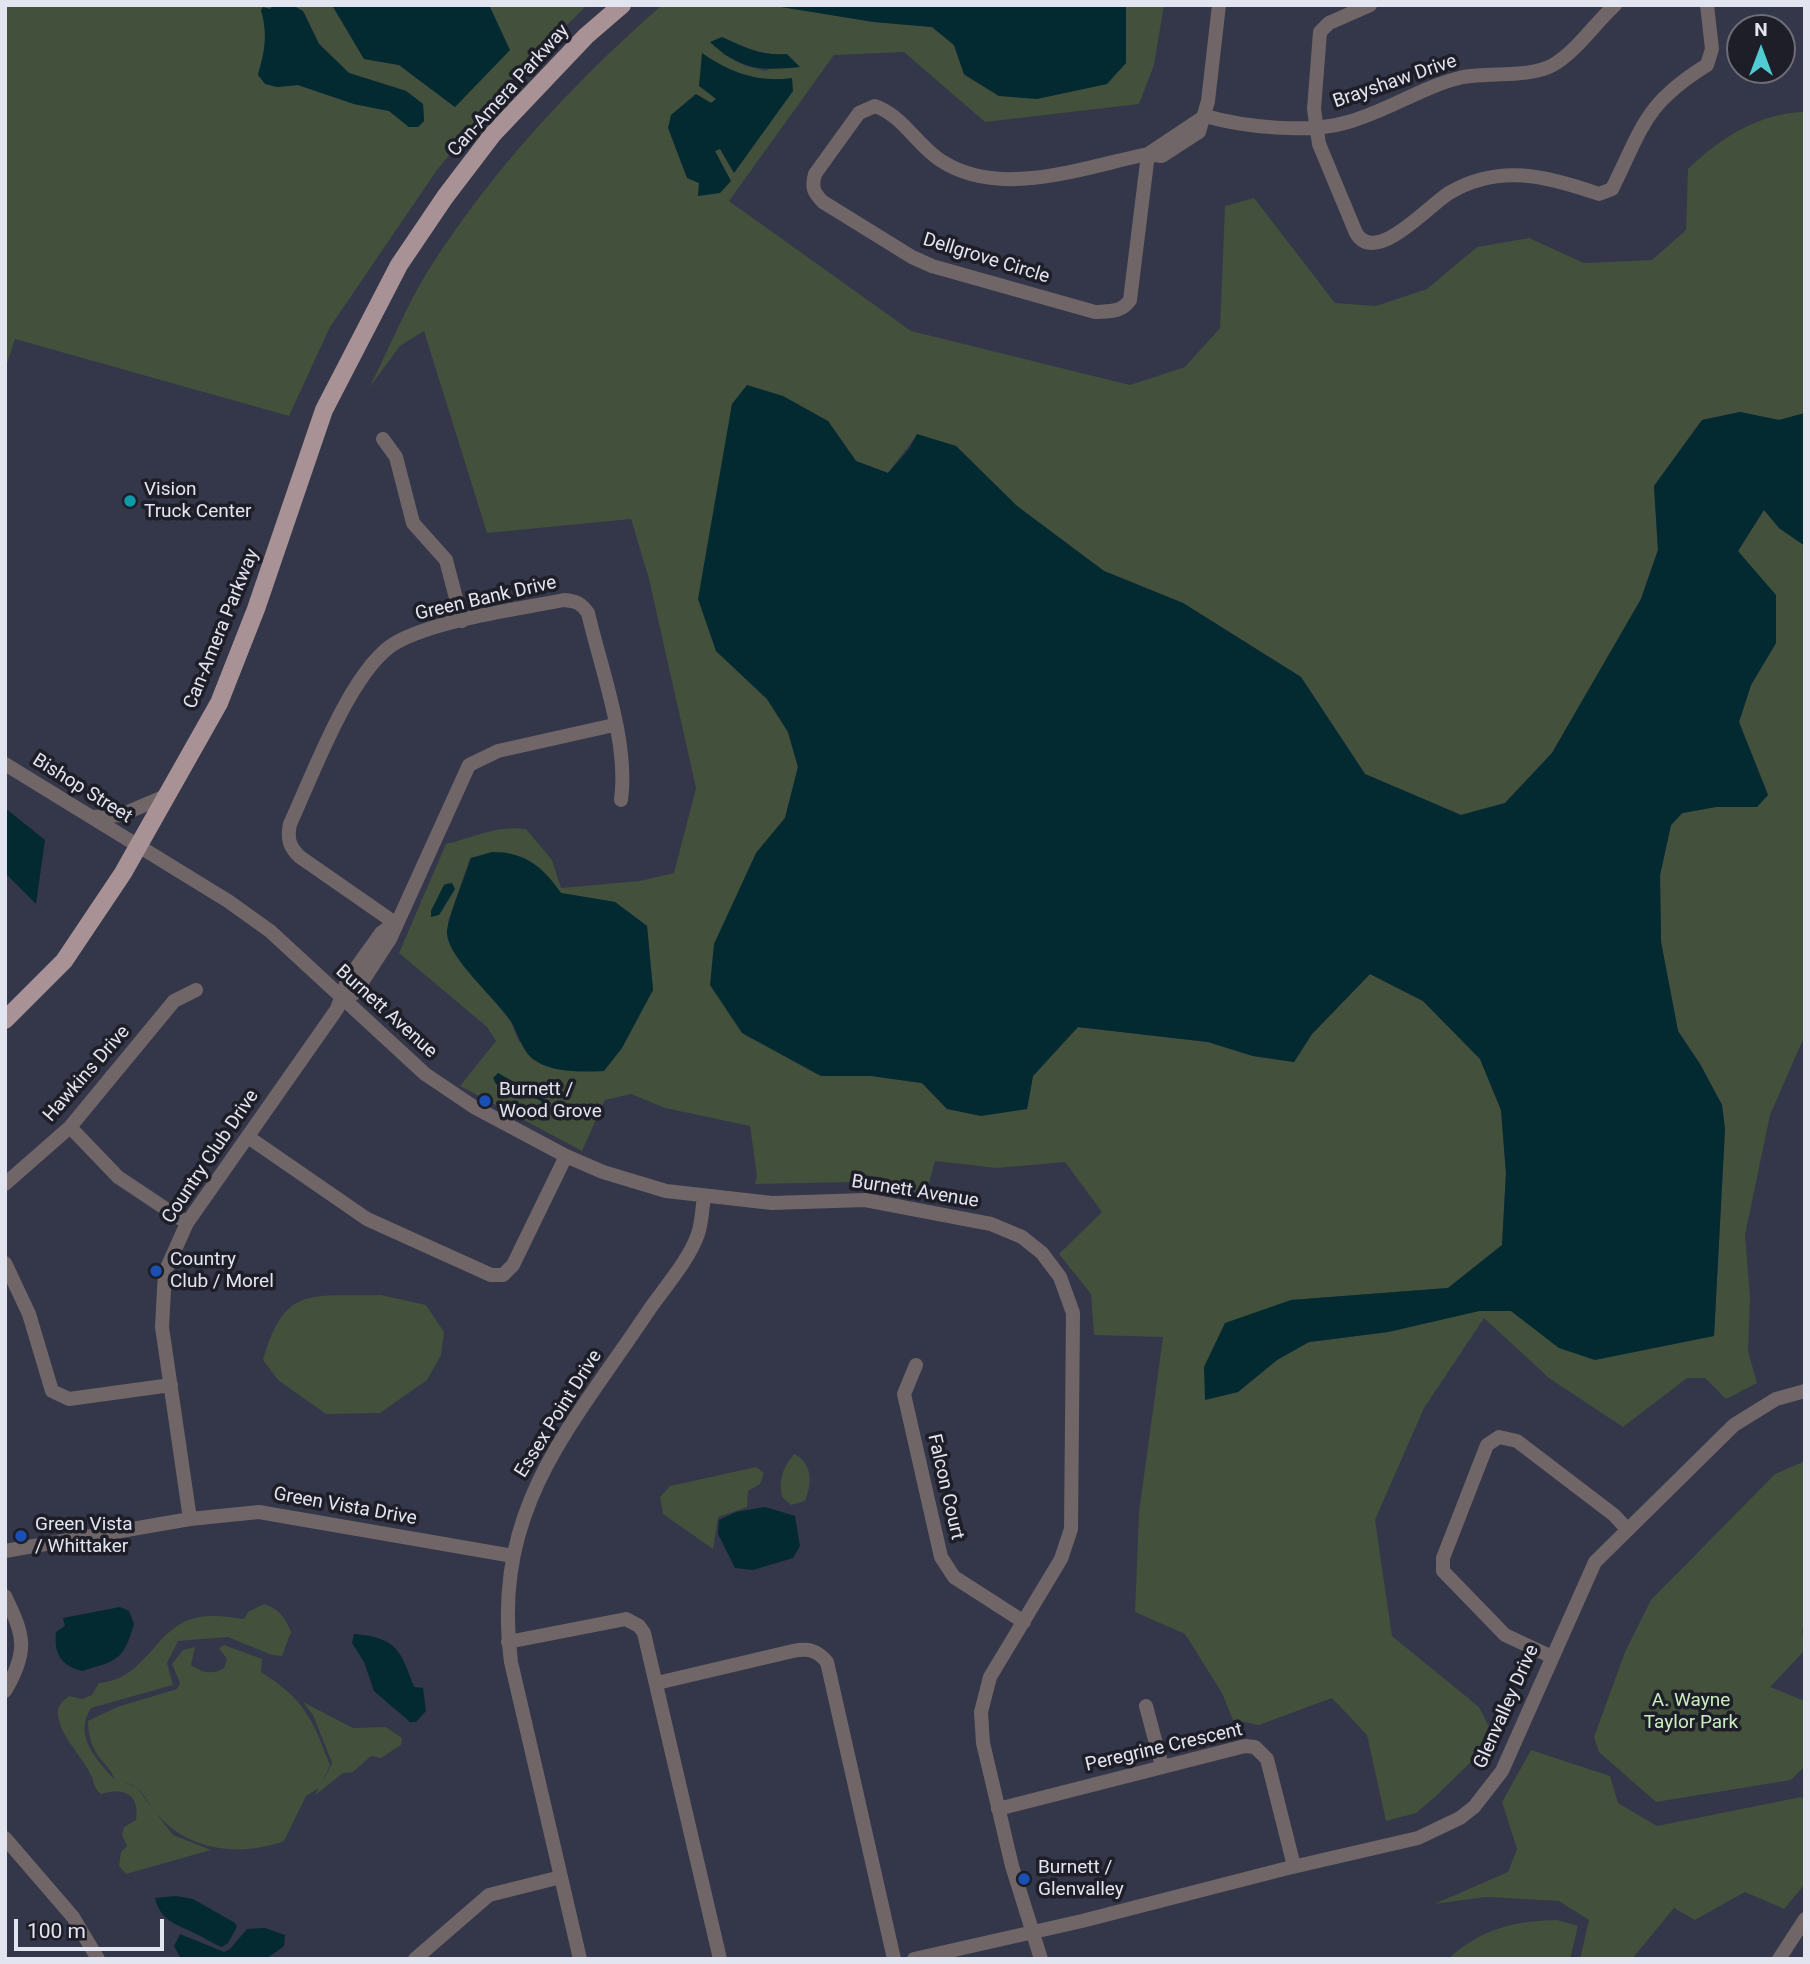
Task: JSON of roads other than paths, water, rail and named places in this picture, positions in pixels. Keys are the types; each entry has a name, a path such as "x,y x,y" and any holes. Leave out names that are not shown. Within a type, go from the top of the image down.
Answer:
{"main road":[{"name":"Can-Amera Parkway","path":"5,1020 64,961 138,847 219,703 256,609 324,410 398,265 493,134 586,36 622,5"}],"street":[{"path":"1205,116 1219,5"},
{"path":"1370,5 1329,23 1320,33 1314,109 1319,144 1356,233 1361,240 1369,244 1388,240 1447,194 1491,176 1511,173 1540,176 1599,194 1607,193 1612,189 1643,121 1657,103 1681,81 1707,65 1712,49 1707,5"},
{"name":"Brayshaw Drive","path":"1205,116 1223,121 1316,127 1348,123 1453,80 1494,72 1546,68 1565,56 1615,5"},
{"name":"Dellgrove Circle","path":"1148,153 1130,300 1125,307 1116,311 1095,312 922,262 823,202 814,193 812,184 815,174 859,113 875,106 896,117 941,160 979,177 1045,175 1148,153 1205,116"},
{"path":"383,439 396,457 414,523 446,560 462,621"},
{"name":"Green Bank Drive","path":"395,923 300,857 290,845 289,824 350,699 374,660 396,642 411,635 462,621 564,600 575,601 588,613 614,725 624,778 621,800"},
{"name":"Country Club Drive","path":"190,1519 161,1299 165,1272 187,1223 343,1000 348,979 381,933 395,923 469,765 498,751 614,725"},
{"name":"Bishop Street","path":"5,764 138,847"},
{"path":"93,817 121,815 168,795"},
{"name":"Burnett Avenue","path":"138,847 228,901 270,932 436,1082 474,1107 566,1156 639,1184 704,1197 772,1202 865,1200 929,1211 1006,1230 1022,1237 1048,1261 1068,1293 1076,1329 1071,1529 1061,1559 990,1677 981,1712 983,1743 998,1809 1031,1932 1041,1959"},
{"name":"Hawkins Drive","path":"5,1184 70,1127 174,1001 196,990"},
{"path":"70,1127 118,1177 187,1223"},
{"path":"247,1137 367,1219 491,1275 503,1275 513,1265 566,1156"},
{"name":"Essex Point Drive","path":"579,1959 508,1642 513,1556 534,1486 564,1436 694,1243 704,1197"},
{"path":"5,1263 29,1314 48,1382 59,1397 69,1399 171,1385"},
{"name":"Falcon Court","path":"916,1365 905,1394 941,1557 954,1577 1024,1622"},
{"name":"Glenvalley Drive","path":"914,1959 1418,1838 1444,1828 1474,1807 1502,1771 1550,1656 1591,1568 1627,1529 1734,1425 1758,1408 1805,1391"},
{"path":"1550,1656 1505,1635 1443,1572 1443,1558 1487,1445 1499,1437 1517,1441 1627,1529"},
{"name":"Green Vista Drive","path":"5,1551 226,1514 278,1514 513,1556"},
{"path":"5,1596 18,1622 23,1647 18,1668 5,1691"},
{"path":"508,1642 625,1619 639,1626 644,1633 720,1959"},
{"path":"657,1683 806,1649 827,1662 894,1959"},
{"path":"1146,1706 1162,1766"},
{"name":"Peregrine Crescent","path":"998,1809 1245,1746 1263,1752 1294,1866"},
{"path":"5,1838 73,1917 97,1959"},
{"path":"415,1959 489,1895 561,1877"},
{"path":"1779,1959 1805,1919"}],"place":[{"name":"Vision Truck Center","path":"130,501"},
{"name":"Burnett / Wood Grove","path":"485,1101"},
{"name":"Country Club / Morel","path":"156,1271"},
{"name":"Green Vista / Whittaker","path":"21,1536"},
{"name":"Burnett / Glenvalley","path":"1024,1879"}],"park label":[{"name":"A. Wayne Taylor Park","path":"1691,1712"}]}
